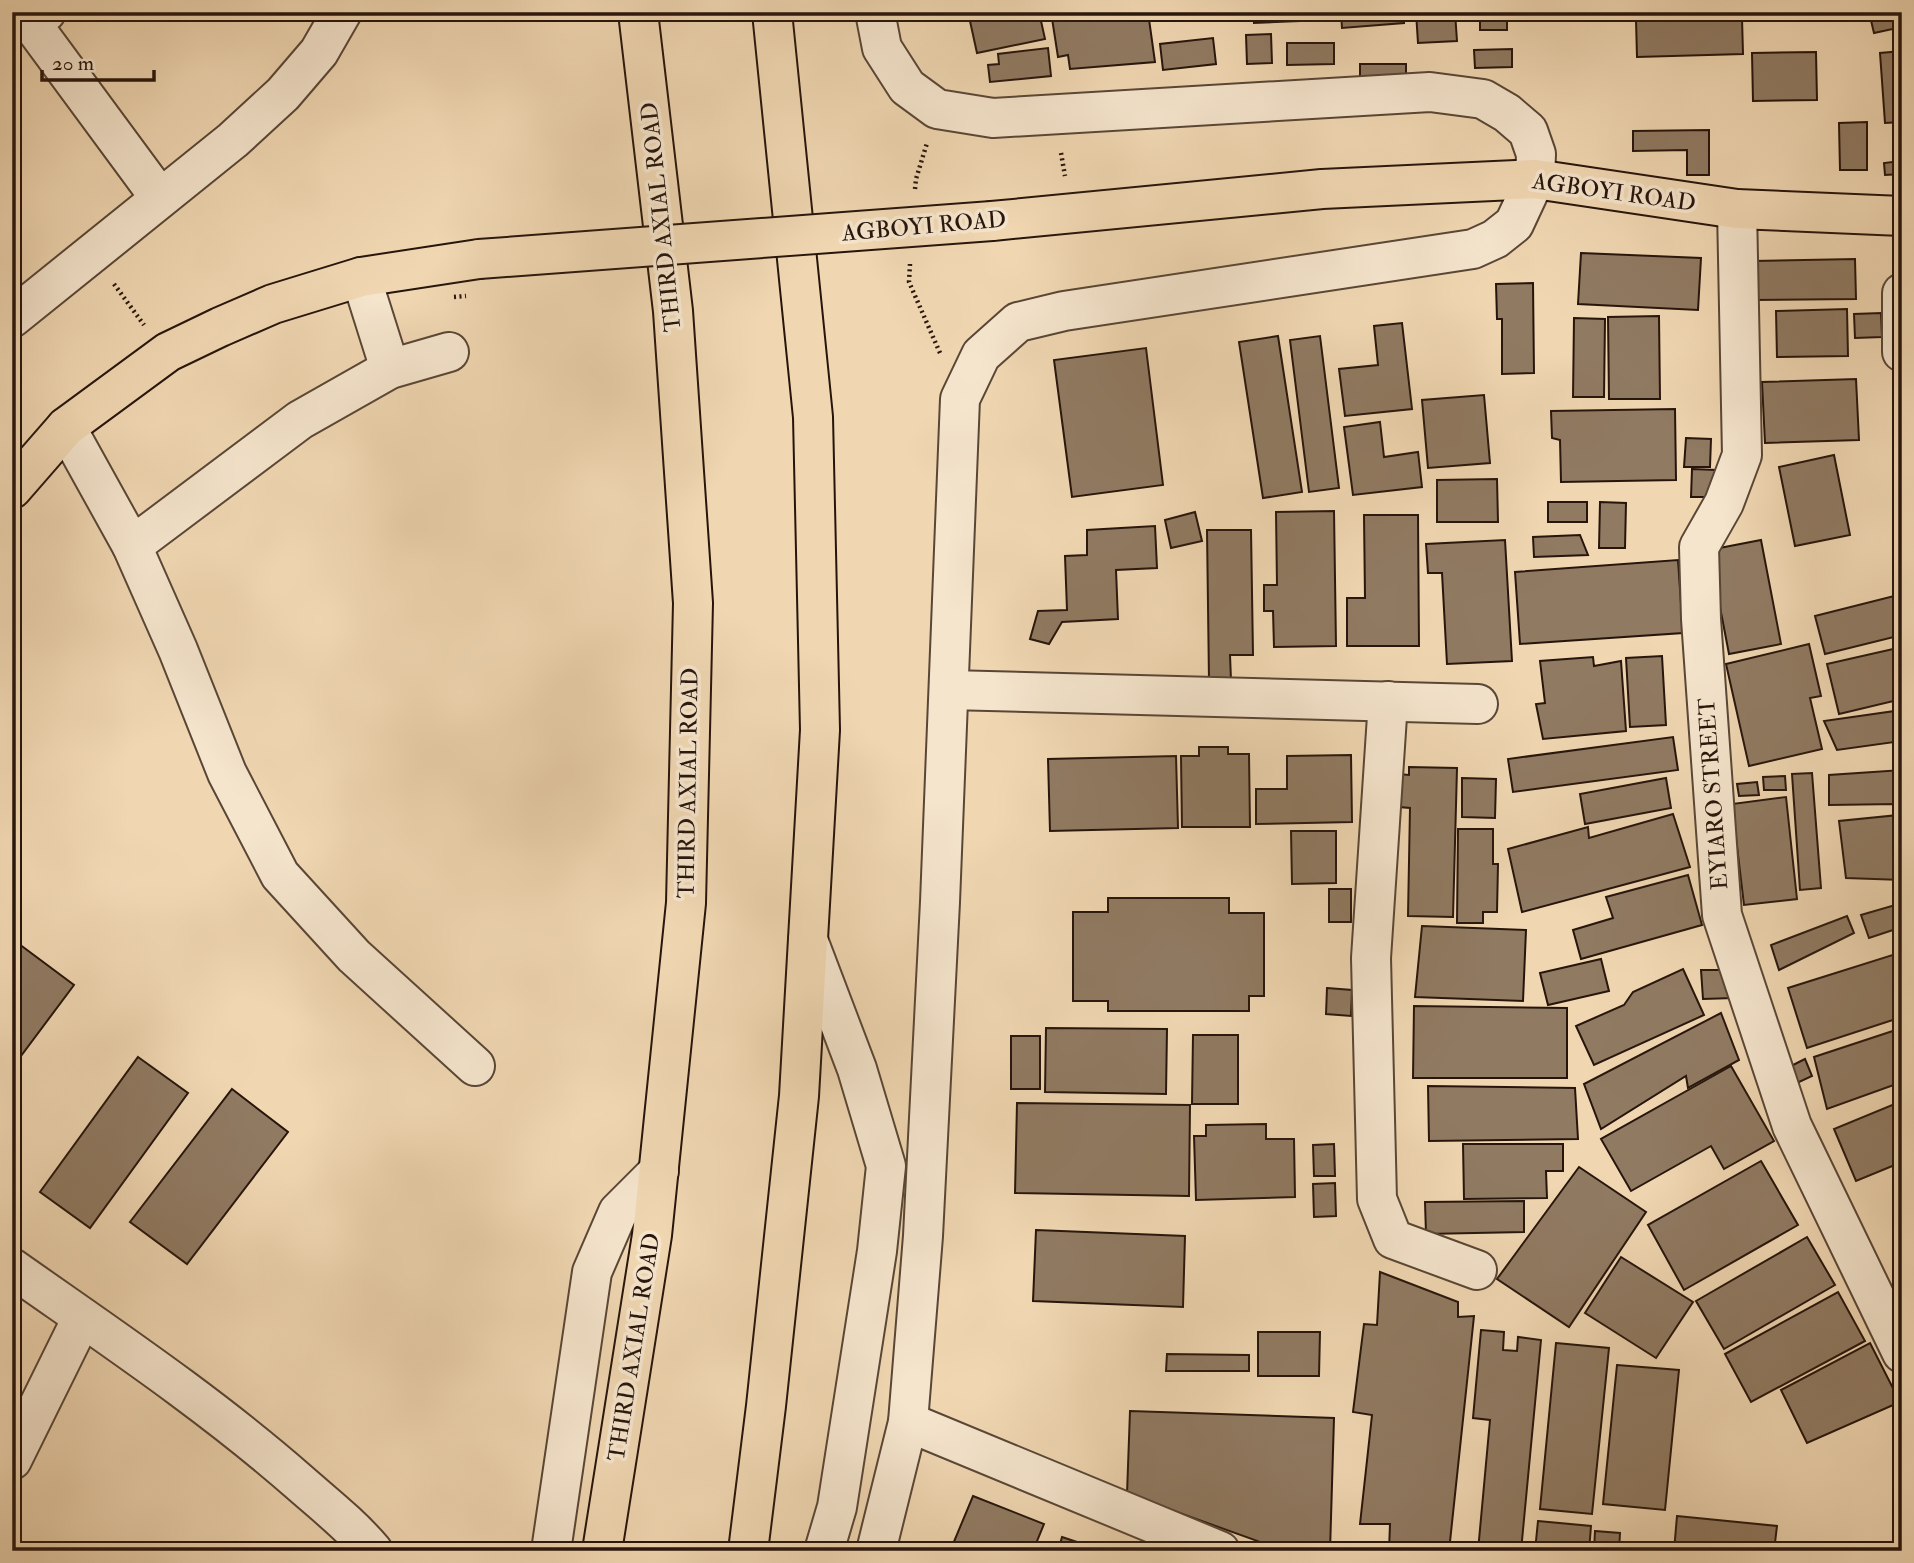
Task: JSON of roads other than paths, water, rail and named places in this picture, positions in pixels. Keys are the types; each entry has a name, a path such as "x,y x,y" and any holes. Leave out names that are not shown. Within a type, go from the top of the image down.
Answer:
{"main road":[{"name":"THIRD AXIAL ROAD","path":"602,1551 652,1236 686,903 693,603 673,311 638,12"},
{"path":"748,1551 799,1096 820,730 813,417 772,12"},
{"name":"AGBOYI ROAD","path":"12,489 66,427 169,352 273,304 361,277 479,259 992,221 1322,189 1535,179 1737,209 1902,216"}],"street":[{"path":"12,318 233,140 283,94 319,52 342,12"},
{"path":"875,12 883,48 907,87 937,109 993,118 1430,92 1483,99 1507,113 1528,131 1536,154 1535,179 1514,225 1495,239 1473,249 1064,311 1018,322 981,355 960,398 923,1236 908,1422 876,1551"},
{"path":"30,25 160,198"},
{"name":"EYIARO STREET","path":"1737,209 1742,455 1724,503 1699,547 1701,620 1722,915 1792,1126 1902,1353"},
{"path":"361,277 390,369"},
{"path":"1902,293 1902,352"},
{"path":"132,546 300,420 390,369 449,352"},
{"path":"66,427 132,546 178,650 227,773 280,875 354,956 475,1066"},
{"path":"949,690 1478,704"},
{"path":"1388,701 1371,958 1377,1199 1393,1239 1477,1270"},
{"path":"808,940 857,1069 886,1166 877,1251 837,1507 824,1551"},
{"path":"551,1551 592,1272 618,1212 659,1171"},
{"path":"12,1268 181,1385 276,1461 359,1535 373,1551"},
{"path":"12,1461 82,1318"},
{"path":"908,1422 1220,1551"}]}
